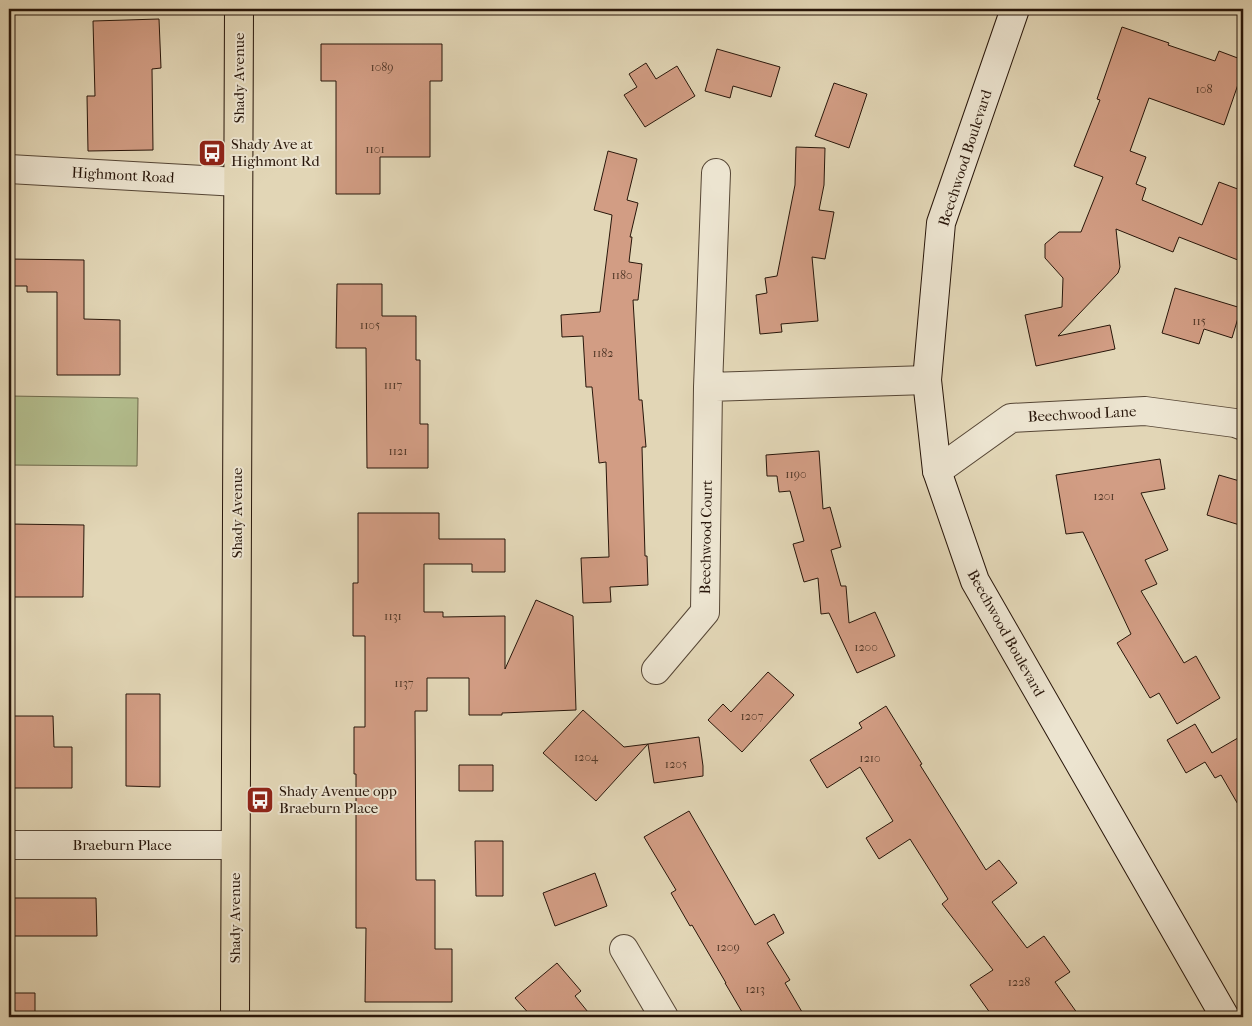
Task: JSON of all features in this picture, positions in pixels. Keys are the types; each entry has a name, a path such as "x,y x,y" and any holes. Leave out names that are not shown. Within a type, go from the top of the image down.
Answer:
{"main road":[{"name":"Shady Avenue","path":"235,1017 239,9"}],"street":[{"name":"Beechwood Boulevard","path":"1015,9 941,224 927,380 937,471 975,581 1225,1017"},
{"name":"Highmont Road","path":"9,168 238,182"},
{"name":"Beechwood Court","path":"656,670 705,612 708,386 716,173"},
{"path":"708,386 927,380"},
{"name":"Beechwood Lane","path":"937,471 1011,418 1145,410 1235,423 1243,426"},
{"name":"Braeburn Place","path":"9,845 236,845"},
{"path":"624,949 664,1017"}],"green space":[{"path":"9,396 138,398 137,466 9,465"}],"building":[{"path":"159,19 161,68 152,69 153,150 88,151 87,96 95,96 93,21"},
{"path":"1122,27 1215,61 1219,51 1243,60 1243,70 1224,125 1149,98 1130,151 1146,157 1136,184 1146,188 1142,200 1202,225 1219,182 1243,191 1243,262 1179,237 1173,252 1116,229 1120,267 1118,273 1058,336 1110,325 1115,349 1036,366 1025,315 1062,307 1063,278 1045,258 1045,244 1059,232 1081,232 1103,177 1074,166 1100,100 1097,99"},
{"path":"321,44 442,44 442,81 430,81 430,157 380,157 380,194 336,194 336,81 321,81"},
{"path":"717,49 780,67 771,97 733,86 730,98 705,91"},
{"path":"646,63 656,79 677,66 695,96 645,127 624,95 637,87 629,74"},
{"path":"834,83 867,94 849,148 815,136"},
{"path":"796,147 825,148 824,185 819,210 834,212 825,259 812,257 818,321 781,324 782,332 760,334 756,295 767,293 765,278 777,276 795,185"},
{"path":"608,151 637,159 627,200 638,203 630,237 632,237 629,262 642,264 638,300 633,300 639,400 642,400 646,447 642,447 645,556 647,556 648,585 610,587 611,602 583,603 581,558 609,557 606,462 599,463 592,387 586,387 583,336 562,337 561,315 600,312 612,215 594,210"},
{"path":"9,259 84,260 84,319 120,320 120,375 57,375 57,292 27,292 27,286 9,286"},
{"path":"337,284 382,284 382,316 416,316 416,360 420,360 420,424 428,424 428,468 367,468 366,348 336,348"},
{"path":"1175,288 1241,308 1232,338 1204,329 1199,344 1162,333"},
{"path":"819,451 823,509 830,507 841,547 831,550 841,586 846,586 849,623 875,612 895,656 857,673 829,613 821,614 818,578 804,582 793,544 804,541 790,491 779,492 777,476 767,476 766,455"},
{"path":"1160,459 1165,489 1141,493 1168,550 1145,560 1157,584 1141,591 1184,663 1196,656 1220,698 1177,724 1159,693 1150,698 1117,643 1131,634 1083,532 1066,534 1056,475"},
{"path":"1219,475 1243,482 1243,526 1207,515"},
{"path":"358,513 439,513 439,539 505,539 505,572 472,572 472,564 424,564 424,612 443,612 443,617 505,616 505,669 536,600 573,616 576,710 502,713 502,715 469,715 469,678 427,678 427,711 415,711 416,880 435,880 435,949 452,949 452,1002 365,1002 366,928 356,928 356,774 354,774 354,727 365,727 365,636 353,636 353,583 358,583"},
{"path":"9,524 84,525 83,597 11,597 12,559 9,559"},
{"path":"768,672 794,695 742,752 708,720 723,704 731,712"},
{"path":"126,694 160,694 160,787 126,786"},
{"path":"886,706 922,764 920,765 986,870 999,860 1017,883 992,902 1027,948 1044,936 1070,972 1055,982 1080,1017 993,1017 970,985 993,970 942,904 948,899 910,839 879,859 866,838 893,821 860,767 827,788 810,760 862,728 859,723"},
{"path":"583,710 624,747 648,744 596,801 543,753"},
{"path":"9,716 53,716 54,747 72,747 72,788 9,788"},
{"path":"1195,724 1212,753 1243,735 1243,813 1221,775 1215,778 1205,762 1186,773 1167,740"},
{"path":"699,737 703,776 654,783 648,744"},
{"path":"459,765 493,765 493,791 459,791"},
{"path":"689,811 755,925 774,914 784,933 767,943 790,980 785,983 805,1017 745,1017 692,925 690,926 671,893 676,890 644,837"},
{"path":"475,841 503,841 503,896 476,896"},
{"path":"595,873 607,906 555,926 543,893"},
{"path":"9,898 96,898 97,936 10,936"},
{"path":"557,963 581,991 575,996 592,1017 532,1017 515,998"},
{"path":"9,993 35,993 35,1017 9,1017"}],"place":[{"name":"Shady Ave at Highmont Rd","path":"212,153"},
{"name":"Shady Avenue opp Braeburn Place","path":"260,800"}]}
